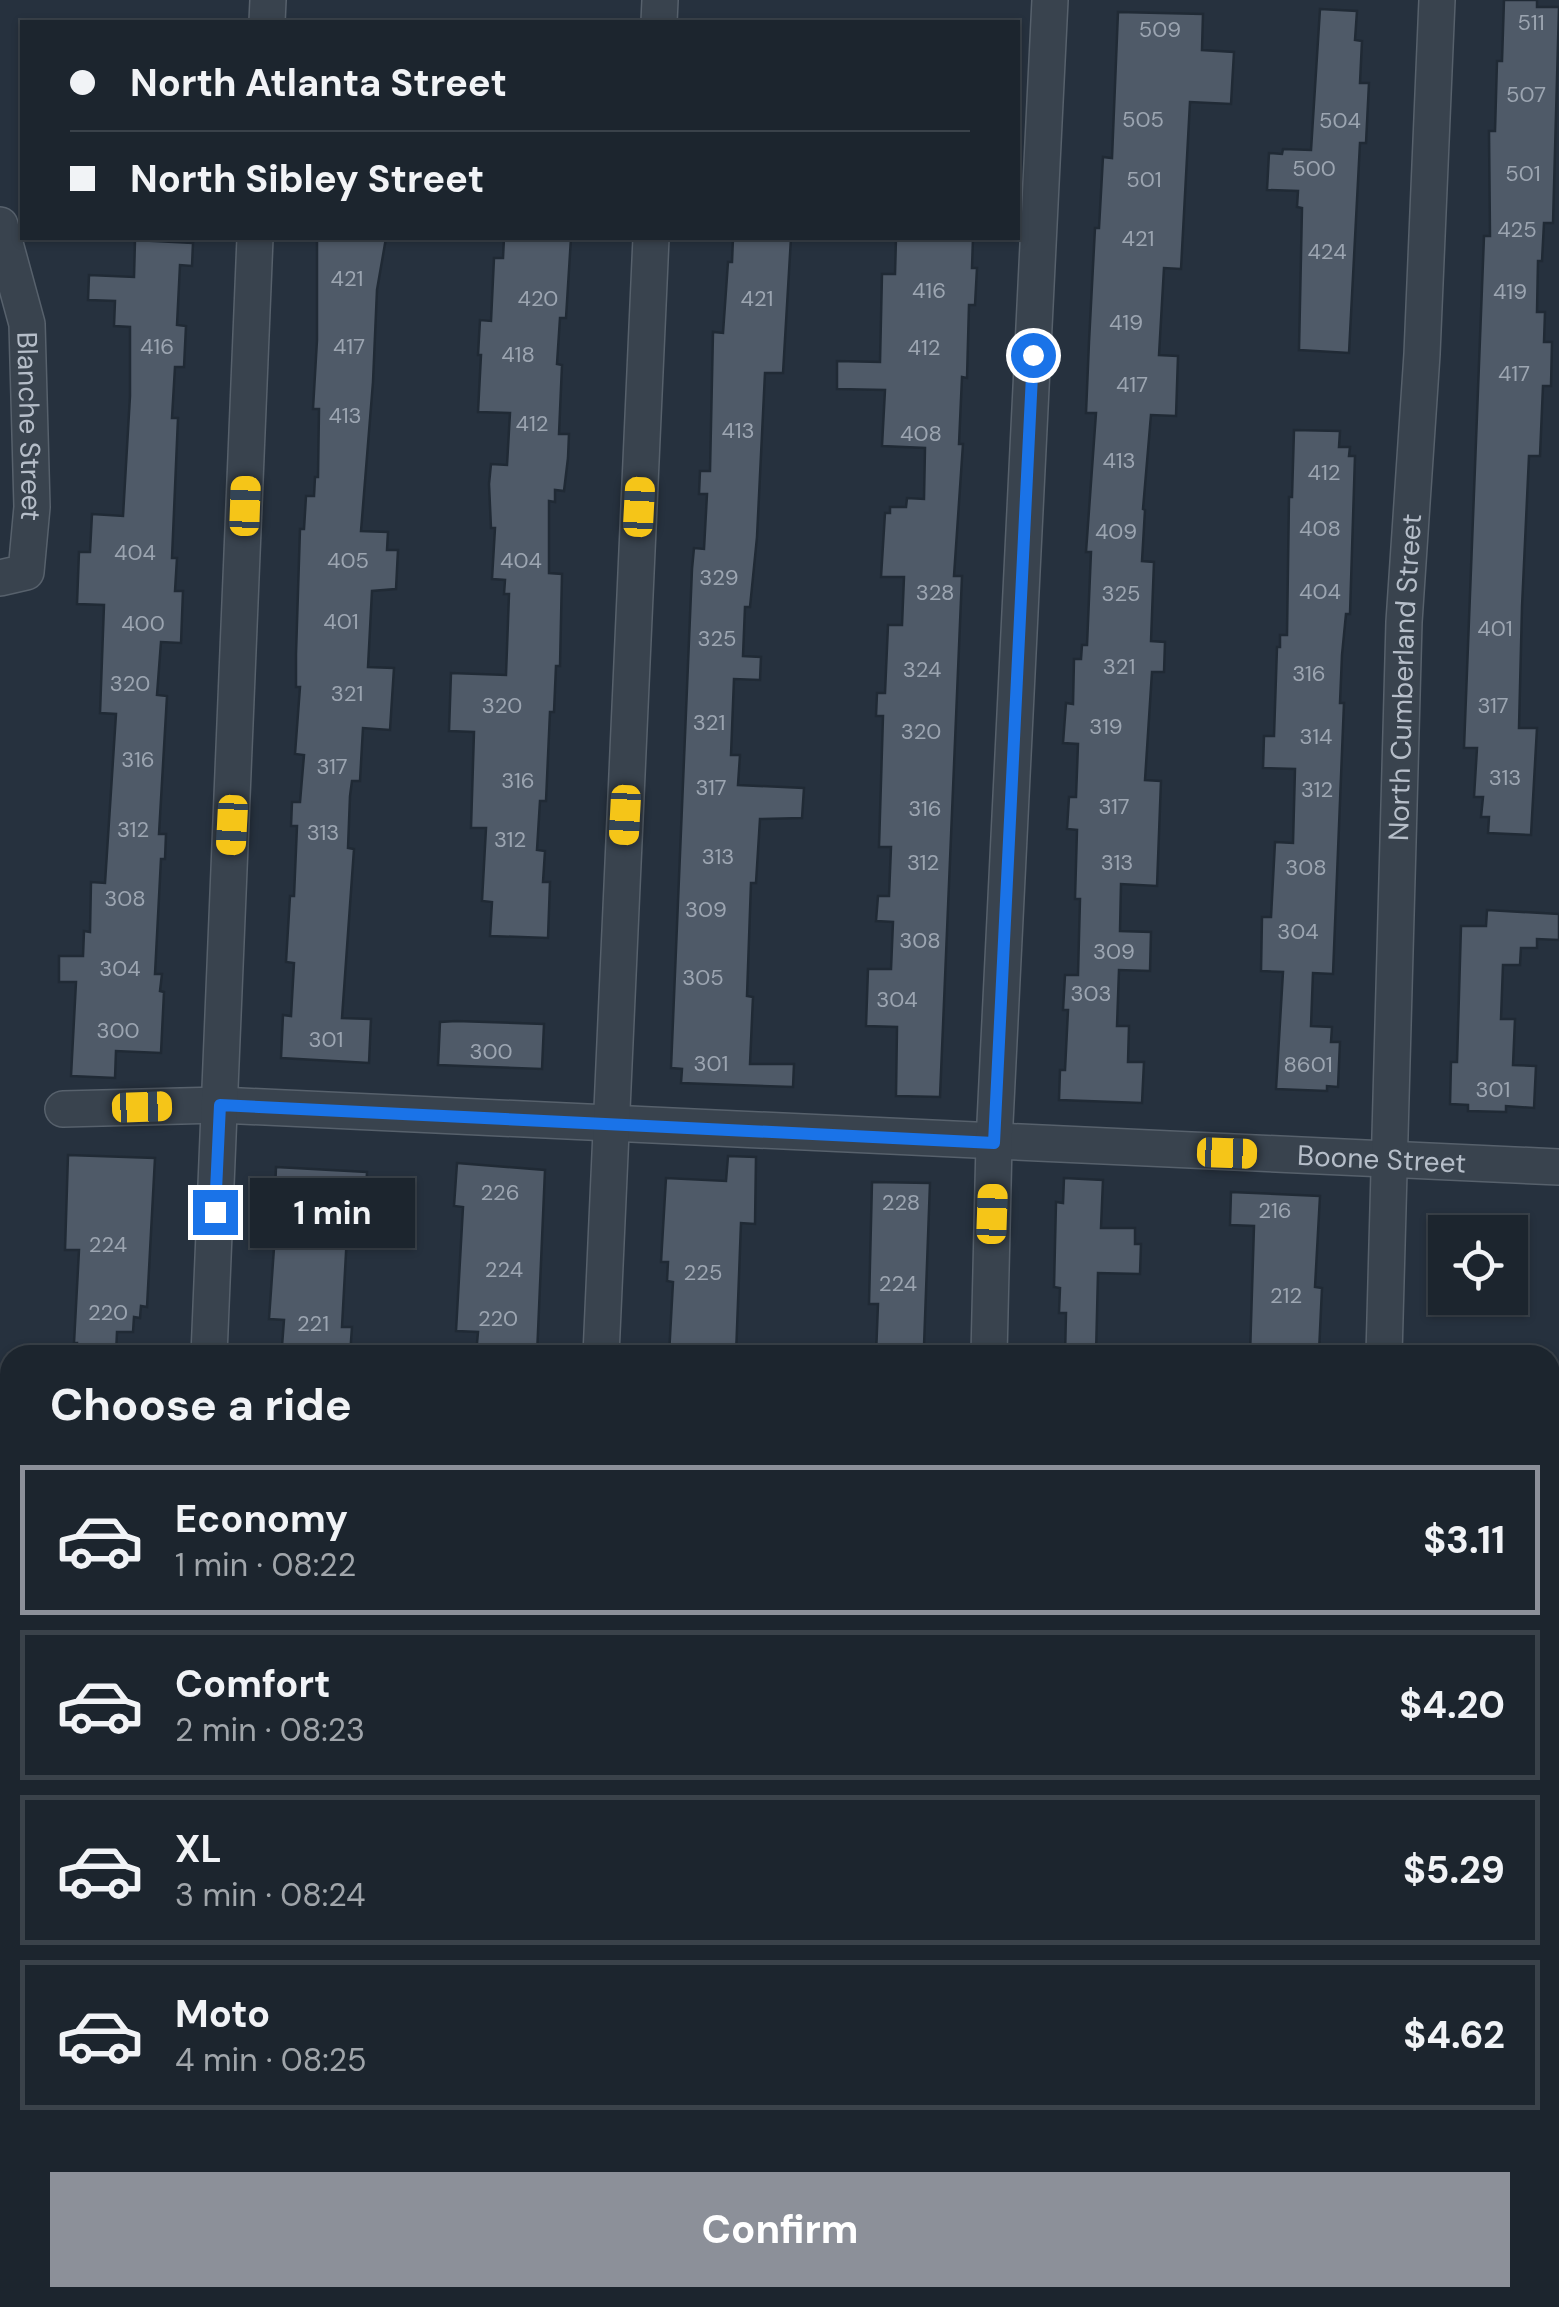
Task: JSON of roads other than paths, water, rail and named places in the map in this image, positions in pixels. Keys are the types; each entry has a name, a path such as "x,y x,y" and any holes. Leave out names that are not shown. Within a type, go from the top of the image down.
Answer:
{"street":[{"path":"989,1345 994,1143 1050,0"},
{"name":"North Cumberland Street","path":"1384,1345 1404,622 1422,354 1436,0"},
{"name":"Blanche Street","path":"0,225 27,324 32,507 13,575"},
{"path":"209,1345 255,240"},
{"path":"601,1345 652,240"},
{"name":"Boone Street","path":"63,1110 220,1105 1559,1167"}]}
